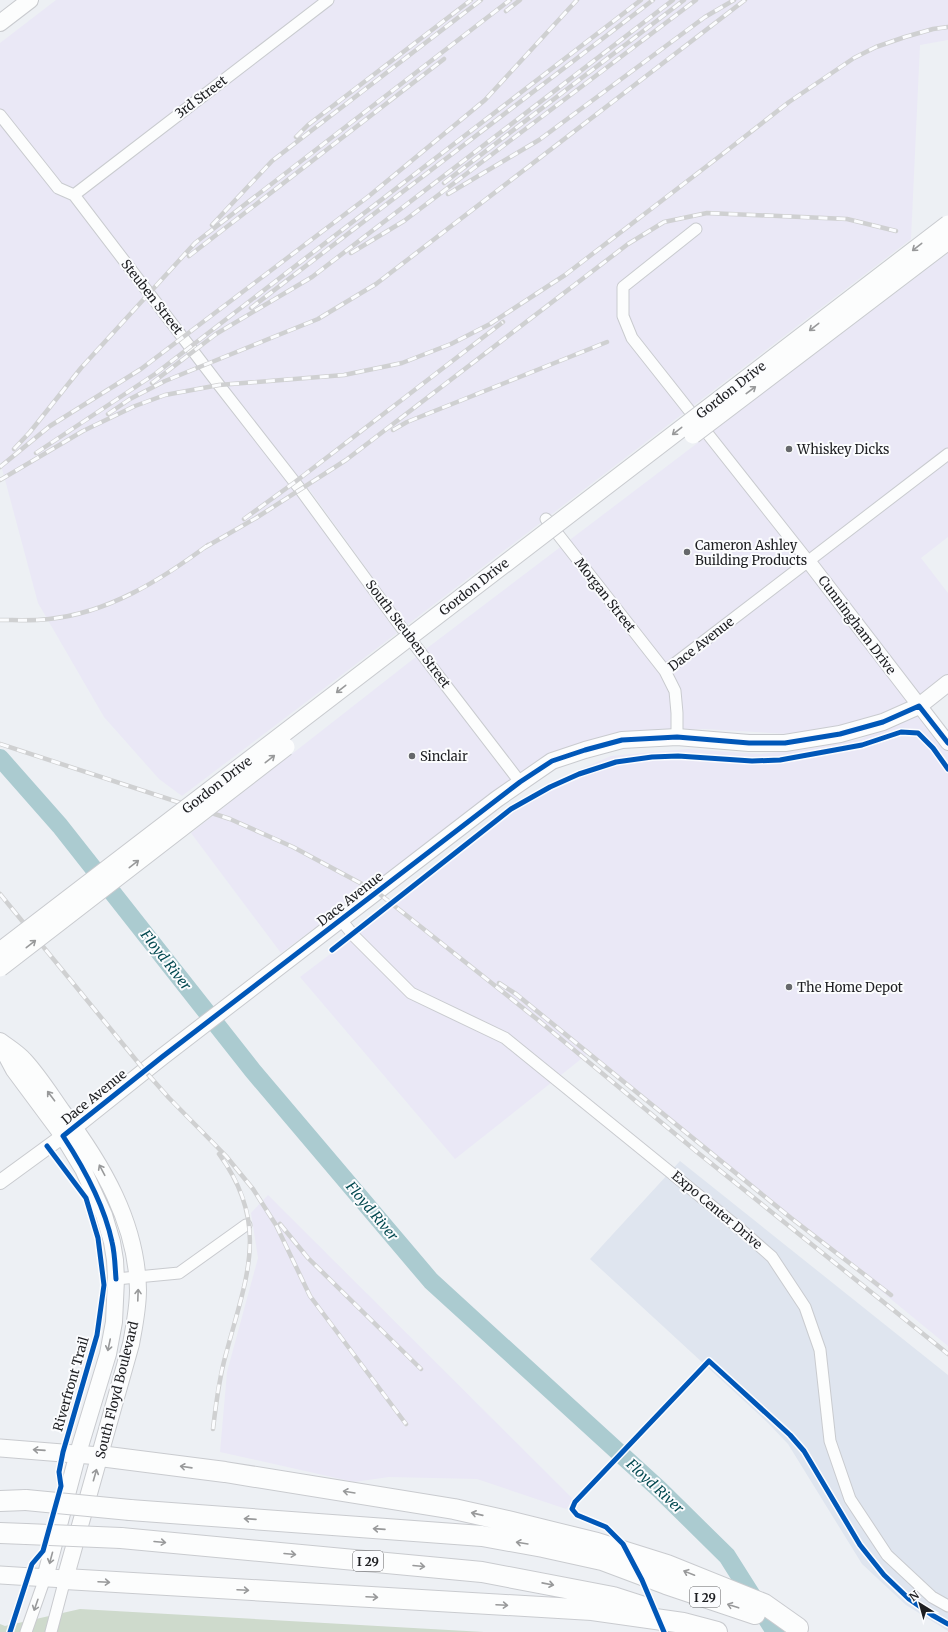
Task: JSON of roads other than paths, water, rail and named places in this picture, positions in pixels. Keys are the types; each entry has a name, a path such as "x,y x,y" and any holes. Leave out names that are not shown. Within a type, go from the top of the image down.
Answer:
{"highway":[{"path":"100,1456 224,1472 454,1509 599,1551 667,1565 764,1604 804,1630"},
{"path":"0,1501 26,1500 130,1510 482,1536 543,1546 599,1551"},
{"name":"I 29","path":"0,1533 121,1538 482,1572 725,1632"},
{"path":"65,1579 592,1610 615,1605 717,1632"}],"main road":[{"path":"0,23 30,0"},
{"name":"Gordon Drive","path":"0,951 948,224"},
{"name":"Gordon Drive","path":"0,968 499,582 948,241"},
{"path":"677,737 749,743 785,743 840,734 883,722 919,706 948,683"},
{"name":"Dace Avenue","path":"69,1131 162,1057 520,782 552,761 622,740 677,737"},
{"name":"South Floyd Boulevard","path":"0,1043 14,1070 100,1165 119,1205 131,1236 137,1277 137,1314 131,1344 65,1579"},
{"name":"South Floyd Boulevard","path":"45,1578 78,1453 108,1354 114,1322 116,1279 112,1242 104,1215 83,1169 69,1131"},
{"path":"0,1448 78,1453 100,1456"},
{"path":"0,1575 65,1579"}],"street":[{"name":"3rd Street","path":"74,195 328,0"},
{"name":"Steuben Street","path":"0,115 58,188 74,195 297,486"},
{"name":"Cunningham Drive","path":"696,229 623,287 623,316 632,338 809,562 948,743"},
{"name":"Dace Avenue","path":"677,737 678,713 675,691 665,671 948,454"},
{"name":"South Steuben Street","path":"297,486 398,623 520,782"},
{"name":"Morgan Street","path":"546,519 665,671"},
{"name":"Expo Center Drive","path":"341,920 354,936 411,993 505,1038 740,1228 772,1257 805,1307 820,1350 830,1441 850,1499 887,1555 932,1597 948,1606"},
{"name":"Dace Avenue","path":"0,1182 69,1131"},
{"path":"116,1279 179,1273 246,1226"},
{"name":"South Floyd Boulevard","path":"26,1632 45,1578"},
{"name":"South Floyd Boulevard","path":"51,1632 65,1579"}],"waterway":[{"name":"Floyd River","path":"0,758 60,826 253,1071 431,1281 660,1490 727,1556 775,1632"}],"railway":[{"path":"296,137 308,125 471,0"},
{"path":"212,225 272,161 481,0"},
{"path":"14,449 30,432 81,368 195,243 510,0"},
{"path":"506,11 520,0"},
{"path":"0,467 50,426 141,369 369,196 485,100 577,0"},
{"path":"36,453 155,374 641,0"},
{"path":"251,308 653,0"},
{"path":"152,383 216,334 312,277 673,0"},
{"path":"444,183 684,0"},
{"path":"351,253 404,221 696,0"},
{"path":"448,194 539,140 705,17 734,0"},
{"path":"108,414 130,399 165,381 318,319 376,284 745,0"},
{"path":"0,480 83,431 135,406 165,395 219,385 344,375 402,363 451,344 490,324 565,275 789,102 854,58 876,47 905,37 933,29 948,27"},
{"path":"189,256 444,59"},
{"path":"204,548 256,518 346,460 628,244 664,222 707,213 847,219 896,231"},
{"path":"244,519 295,482 503,322"},
{"path":"393,430 407,422 607,342"},
{"path":"0,620 49,619 71,616 92,610 133,593 153,582 208,545"},
{"path":"0,744 230,819 293,847 377,892 538,1020 697,1152 948,1354"},
{"path":"0,894 145,1071 169,1098 226,1156 253,1189 276,1225 310,1296 406,1424"},
{"path":"499,983 516,994 791,1218 891,1295"},
{"path":"213,1429 221,1372 241,1301 250,1252 249,1228 245,1205 235,1180 219,1154"},
{"path":"280,1224 308,1258 421,1369"}],"place":[{"name":"Whiskey Dicks","path":"789,449"},
{"name":"Cameron Ashley Building Products","path":"687,552"},
{"name":"Sinclair","path":"412,756"},
{"name":"The Home Depot","path":"789,987"}]}
